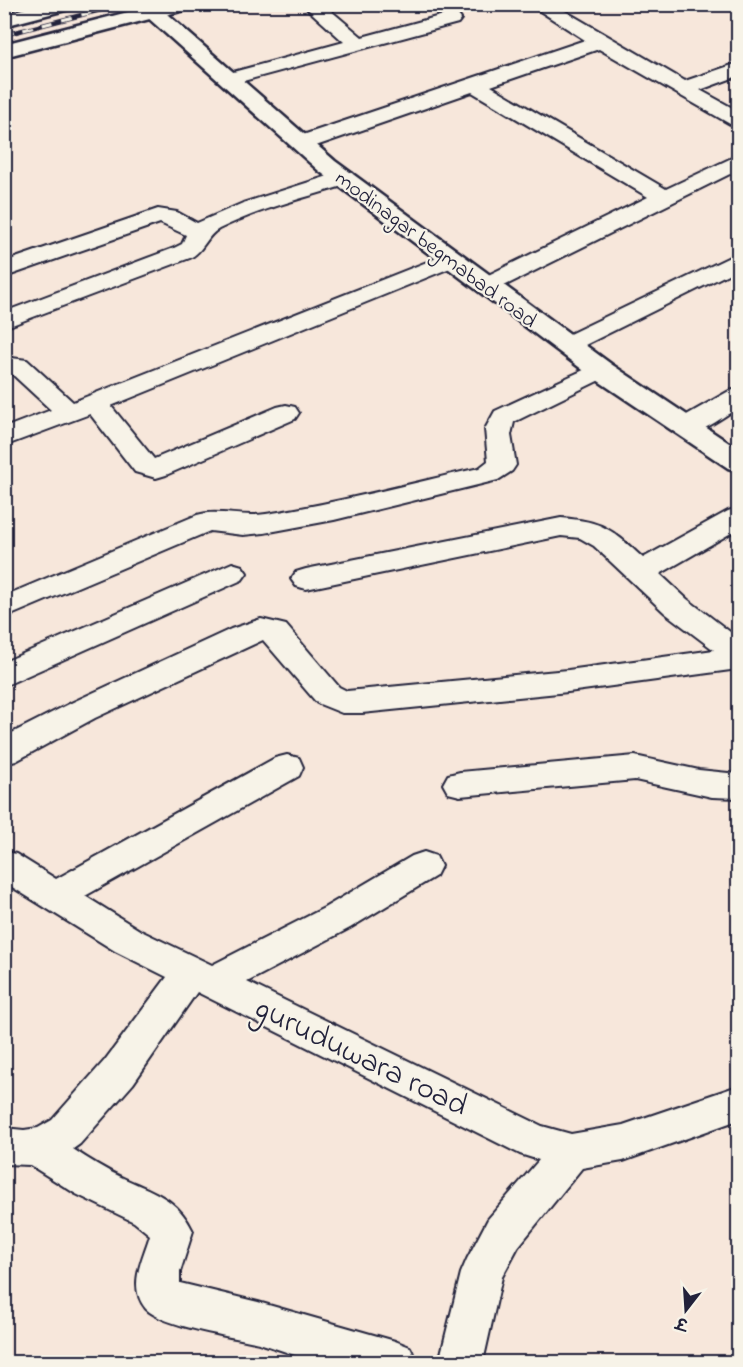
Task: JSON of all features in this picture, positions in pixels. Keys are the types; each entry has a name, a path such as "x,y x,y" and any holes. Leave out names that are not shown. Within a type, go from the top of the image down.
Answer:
{"main road":[{"path":"4,20 66,4"},
{"path":"4,51 185,4"},
{"name":"modinagar begmabad road","path":"153,12 344,178 566,345 738,462"}],"street":[{"path":"311,4 359,44"},
{"path":"538,4 738,119"},
{"path":"229,79 451,19"},
{"path":"302,143 602,41"},
{"path":"683,89 738,69"},
{"path":"474,84 666,198"},
{"path":"487,285 738,162"},
{"path":"19,285 182,253 191,248 199,233 209,225 250,208 344,178"},
{"path":"4,321 19,285 158,216 169,217 199,233"},
{"path":"4,438 226,352 452,259"},
{"path":"566,345 738,260"},
{"path":"4,365 18,365 69,414"},
{"path":"4,608 207,521 243,526 264,524 334,511 488,474 501,465 503,452 497,435 497,427 504,417 601,370"},
{"path":"686,427 738,397"},
{"path":"95,403 145,466 156,469 286,413"},
{"path":"641,572 738,517"},
{"path":"306,579 561,527 586,529 604,539 676,606 738,653"},
{"path":"4,675 232,573"},
{"path":"4,752 84,710 261,629 275,632 328,695 342,702 362,702 568,681 738,658"},
{"path":"55,896 287,767"},
{"path":"460,784 635,768 664,772 693,781 738,786"},
{"name":"guruduwara road","path":"4,864 128,941 534,1141 571,1152 623,1143 738,1103"},
{"path":"20,1146 46,1144 66,1132 202,977 337,918 424,866"},
{"path":"20,1146 137,1204 167,1223 172,1231 170,1242 156,1281 160,1292 168,1299 247,1319 395,1362"},
{"path":"461,1362 482,1274 503,1233 571,1152"}],"railway":[{"path":"4,35 124,4"}]}
